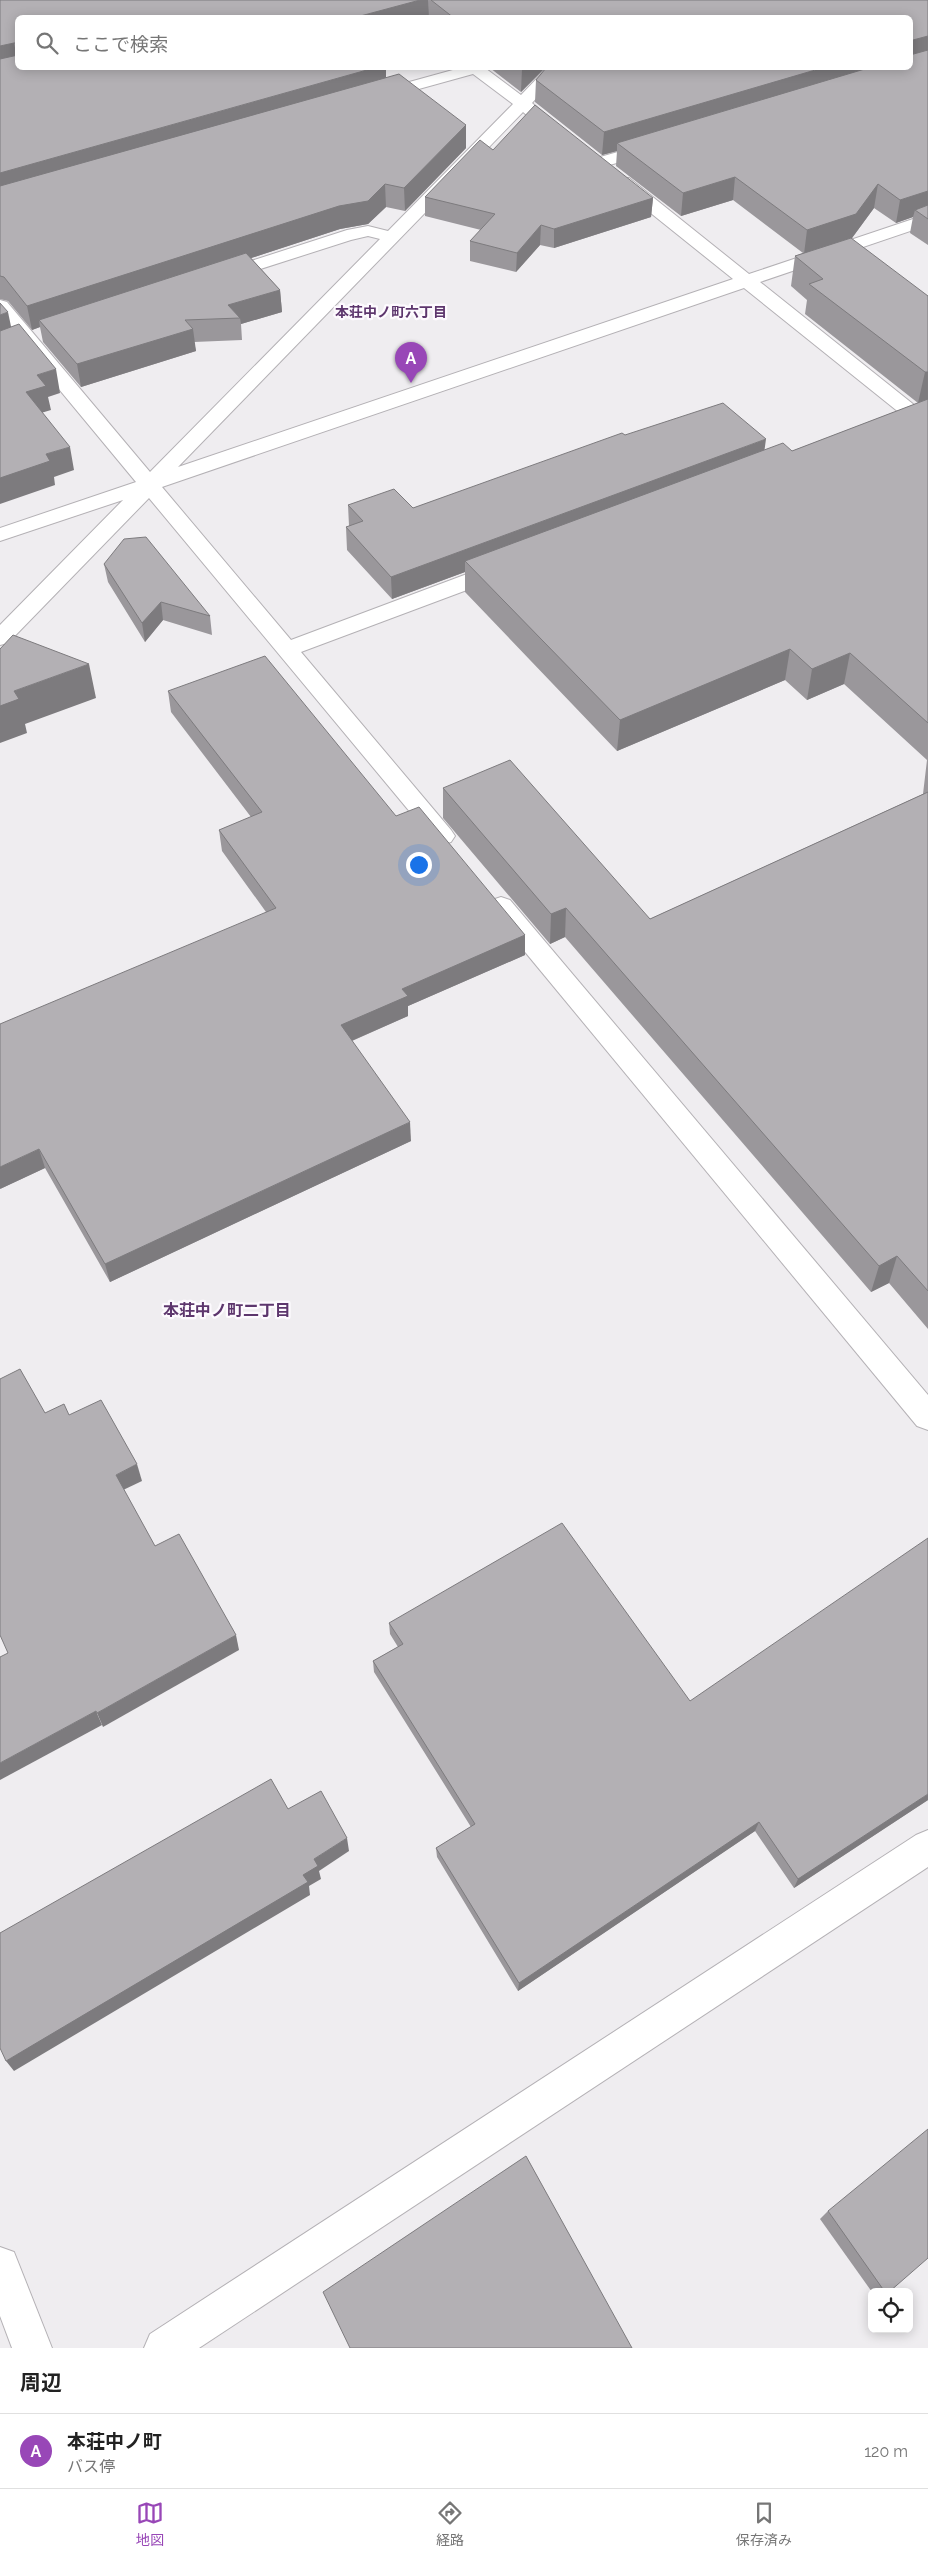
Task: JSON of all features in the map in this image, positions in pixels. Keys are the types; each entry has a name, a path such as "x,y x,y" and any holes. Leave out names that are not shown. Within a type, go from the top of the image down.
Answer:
{"street":[{"path":"362,100 469,70"},
{"path":"479,70 553,128"},
{"path":"0,638 522,104 552,70"},
{"path":"599,163 665,143"},
{"path":"584,151 915,417"},
{"path":"0,535 928,219"},
{"path":"206,281 347,235 368,231 392,237"},
{"path":"0,306 18,343 149,484 459,855"},
{"path":"18,343 46,334"},
{"path":"287,649 520,561"},
{"path":"484,885 928,1417"},
{"path":"164,2348 928,1848"},
{"path":"0,2266 32,2348"}],"building":[{"path":"0,0 420,0 364,15 15,15 15,43 0,46"},
{"path":"431,0 928,0 928,36 913,40 913,15 450,15"},
{"path":"928,50 928,191 900,200 878,184 856,214 807,230 735,177 683,193 617,143 861,70 913,70 913,54"},
{"path":"15,56 15,70 367,70 0,173 0,59"},
{"path":"544,70 815,70 604,132 536,80"},
{"path":"399,74 466,125 404,188 385,184 368,201 339,206 27,306 4,277 0,276 0,186"},
{"path":"535,105 653,198 554,229 541,225 517,253 470,241 495,214 425,197 480,140 493,150"},
{"path":"928,205 928,219 915,210"},
{"path":"851,238 928,296 928,372 925,372 809,284 823,279 795,256"},
{"path":"246,253 280,290 228,305 240,318 185,320 193,329 77,364 39,320"},
{"path":"0,303 8,312 0,315"},
{"path":"19,324 56,369 37,375 46,386 26,392 70,447 46,454 50,461 0,478 0,331"},
{"path":"928,399 928,723 850,653 812,669 790,649 620,720 465,561 783,443 792,451"},
{"path":"723,403 766,439 391,577 346,527 363,521 348,505 394,489 413,508 622,433 625,435"},
{"path":"146,537 210,616 161,602 142,623 104,564 124,539"},
{"path":"13,635 89,664 14,691 19,699 0,706 0,649"},
{"path":"265,656 396,816 419,807 525,935 402,989 408,996 341,1025 410,1122 105,1264 39,1149 0,1167 0,1024 276,908 219,830 262,812 168,691"},
{"path":"510,760 650,919 928,792 928,1291 897,1256 879,1266 566,908 551,914 443,788"},
{"path":"20,1369 45,1413 64,1404 69,1415 101,1400 137,1464 116,1475 155,1546 179,1534 236,1635 97,1713 96,1711 0,1763 0,1657 8,1653 0,1635 0,1379"},
{"path":"562,1523 690,1701 928,1538 928,1794 798,1879 759,1822 519,1983 436,1848 475,1824 373,1661 403,1644 389,1623"},
{"path":"271,1779 288,1809 321,1791 347,1838 314,1859 318,1866 303,1875 308,1882 6,2061 0,2048 0,1933"},
{"path":"928,2129 928,2258 894,2288 882,2288 828,2211"},
{"path":"526,2156 632,2348 350,2348 323,2292"}],"place":[{"name":"本荘中ノ町","path":"411,383"}],"district":[{"name":"本荘中ノ町六丁目","path":"391,312"},
{"name":"本荘中ノ町二丁目","path":"227,1310"}]}
